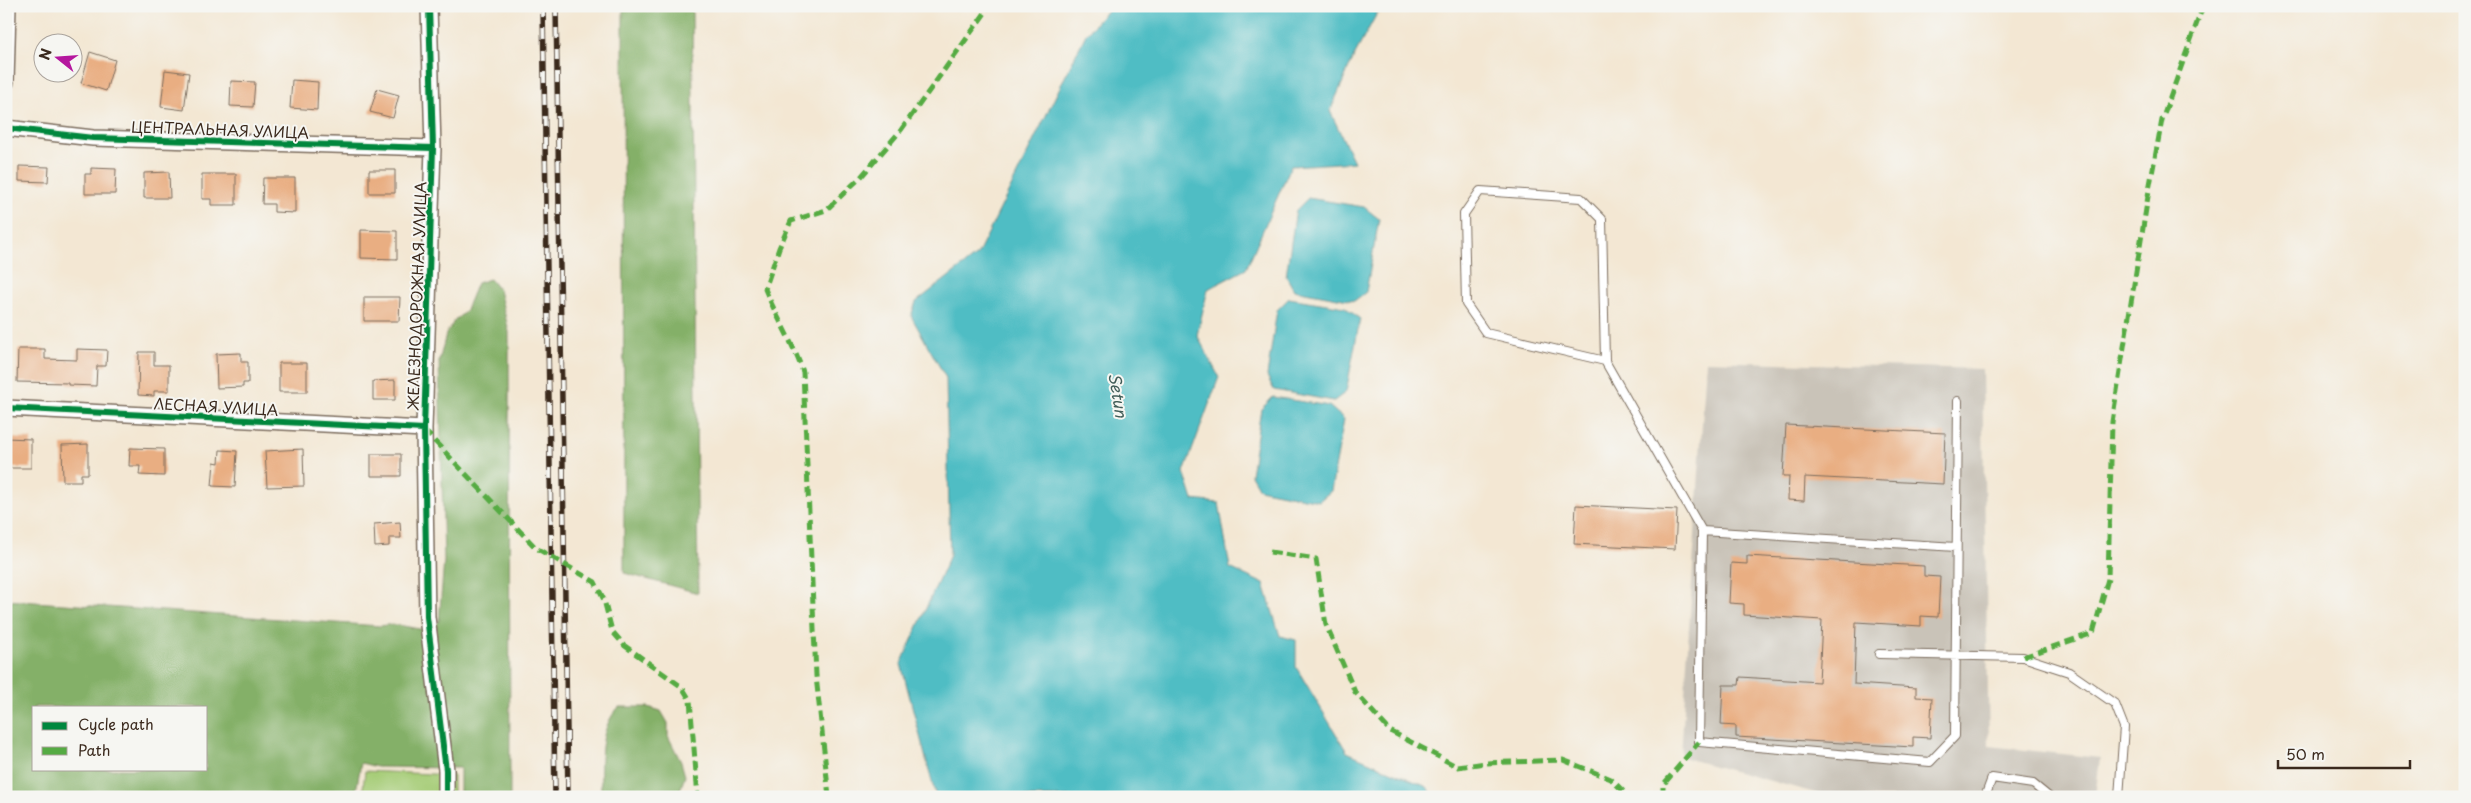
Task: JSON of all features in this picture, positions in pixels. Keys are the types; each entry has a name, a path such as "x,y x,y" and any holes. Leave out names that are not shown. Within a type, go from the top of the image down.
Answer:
{"street":[{"path":"6,82 8,6"},
{"name":"ЖЕЛЕЗНОДОРОЖНАЯ УЛИЦА","path":"430,6 433,148 424,429 427,617 446,770 446,797"},
{"name":"ЦЕНТРАЛЬНАЯ УЛИЦА","path":"6,128 93,138 433,148"},
{"name":"ЛЕСНАЯ УЛИЦА","path":"6,408 424,429"}],"lane":[{"path":"1605,361 1486,333 1466,304 1464,214 1480,191 1581,198 1602,219 1605,361 1702,531 1699,742 1930,762 1955,736 1958,401"},
{"path":"1702,531 1956,547"},
{"path":"1880,654 2023,657 2069,672 2115,704 2124,728 2119,797"},
{"path":"1986,797 1992,778 2032,784 2049,797"}],"shaded area":[{"path":"1706,361 1982,369 1989,746 2100,758 2095,797 1830,797 1681,757"}],"green space":[{"path":"623,6 692,6 698,593 624,573"},
{"path":"490,279 499,290 509,332 510,797 460,797 460,768 377,767 361,763 355,797 6,797 6,600 380,626 398,625 428,630 439,621 444,561 439,362 446,334 455,320 465,312 477,283"},
{"path":"619,707 648,707 661,711 668,723 668,736 681,762 685,776 680,790 682,797 601,797 601,761 604,737 612,716"},
{"path":"365,771 453,775 453,797 362,797"}],"water":[{"name":"Setun","path":"1111,6 1381,6 1355,54 1330,111 1354,162 1291,166 1246,269 1208,289 1197,335 1219,377 1184,472 1193,500 1219,503 1230,568 1264,584 1280,636 1296,640 1296,667 1347,752 1427,787 1435,797 936,797 901,664 950,555 946,378 911,316 916,302 978,254 1086,34"},
{"path":"1308,198 1364,207 1379,219 1366,292 1354,301 1294,290 1286,276 1296,210"},
{"path":"1289,298 1345,307 1360,319 1346,392 1334,401 1274,390 1267,376 1277,310"},
{"path":"1273,397 1329,406 1344,419 1331,491 1319,501 1259,489 1251,475 1261,409"}],"building":[{"path":"90,52 115,60 106,91 81,83"},
{"path":"165,70 189,73 184,110 161,107"},
{"path":"292,80 318,82 317,110 290,108"},
{"path":"231,81 255,82 253,107 230,106"},
{"path":"377,89 399,95 393,118 370,112"},
{"path":"19,166 49,167 48,182 19,181"},
{"path":"91,168 116,169 115,194 85,194 85,174 91,174"},
{"path":"369,170 395,170 395,193 369,193"},
{"path":"169,172 170,198 144,198 144,173"},
{"path":"202,174 236,174 236,205 211,205 211,199 202,199"},
{"path":"263,178 295,178 295,213 274,212 274,204 262,204"},
{"path":"361,230 397,231 397,259 361,258"},
{"path":"364,297 400,297 399,321 364,321"},
{"path":"18,349 45,349 45,359 77,360 77,349 107,350 106,366 97,366 96,386 68,385 68,383 17,382"},
{"path":"139,352 154,352 154,365 169,365 169,391 154,391 154,396 138,395"},
{"path":"241,353 241,362 248,362 248,383 243,383 243,387 217,388 216,354"},
{"path":"279,363 307,363 307,392 279,392"},
{"path":"395,380 395,400 373,400 373,381"},
{"path":"1786,425 1945,433 1943,484 1805,477 1804,501 1788,500 1789,476 1783,476"},
{"path":"6,438 31,439 31,468 6,468"},
{"path":"88,444 88,474 81,474 81,481 63,481 62,445"},
{"path":"130,448 164,449 164,476 139,475 140,466 129,466"},
{"path":"303,449 304,486 267,487 265,451"},
{"path":"220,450 237,451 235,487 212,486 214,462 219,463"},
{"path":"371,454 401,454 401,476 371,476"},
{"path":"1576,505 1677,510 1675,549 1574,544"},
{"path":"400,522 401,538 389,538 389,546 375,547 374,524"},
{"path":"1747,556 1924,566 1924,576 1940,577 1938,617 1921,616 1921,626 1856,622 1854,684 1916,688 1916,697 1932,698 1930,738 1913,737 1913,747 1736,737 1736,726 1721,725 1723,685 1739,685 1740,677 1819,682 1822,620 1744,615 1744,604 1729,603 1731,563 1747,564"}],"railway":[{"path":"543,6 555,797"},
{"path":"556,6 568,797"}],"marked path":[{"path":"829,797 816,676 803,372 765,289 779,248 791,221 826,210 861,177 901,130 990,6"},
{"path":"2023,657 2093,633 2108,579 2112,422 2149,190 2162,120 2203,6"},
{"path":"424,430 536,548 595,582 604,600 612,631 625,646 682,687 690,700 698,797"},
{"path":"1270,552 1316,559 1326,625 1355,692 1390,731 1458,767 1485,763 1563,760 1611,779 1629,797"},
{"path":"1663,797 1663,785 1699,742"}],"cycle path":[{"path":"429,6 433,148 424,429 427,617 446,770 446,797"},
{"path":"6,128 93,138 433,148"},
{"path":"6,408 424,429"}]}
